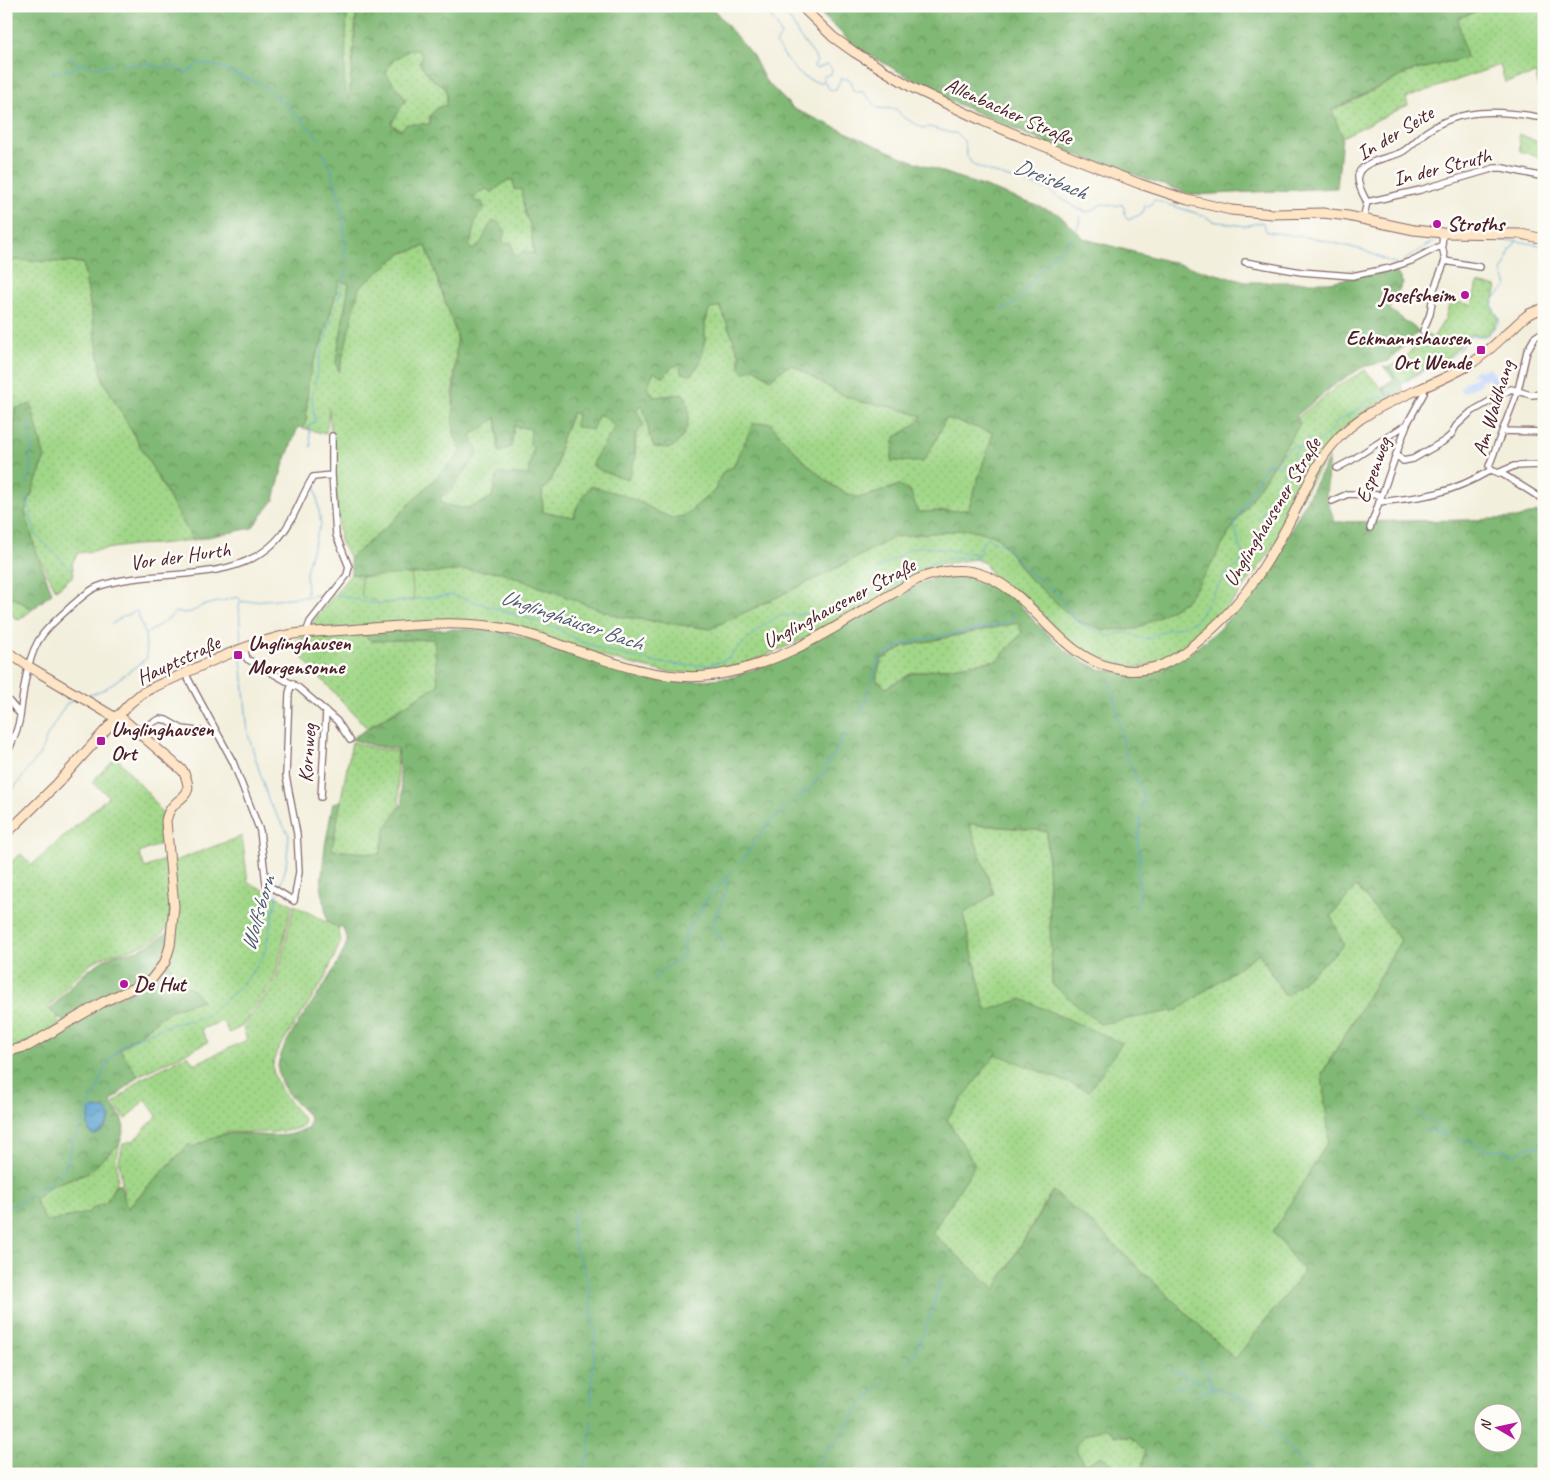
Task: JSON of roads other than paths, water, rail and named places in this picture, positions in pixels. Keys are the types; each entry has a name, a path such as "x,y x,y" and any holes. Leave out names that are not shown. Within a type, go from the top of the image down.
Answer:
{"main road":[{"name":"Allenbacher Straße","path":"800,6 833,36 869,62 913,88 1016,135 1095,167 1172,195 1231,210 1256,213 1323,213 1414,230 1443,239 1521,234 1544,240"},
{"name":"Unglinghausener Straße","path":"358,630 405,625 497,627 543,639 652,673 673,676 714,675 755,665 796,647 827,632 918,579 950,570 984,575 1001,584 1015,594 1069,647 1083,657 1114,669 1130,671 1151,668 1171,660 1192,647 1240,601 1273,554 1324,455 1342,434 1364,415 1471,364 1527,315 1544,308"},
{"name":"Hauptstraße","path":"6,834 57,784 117,716 142,693 185,673 276,638 306,633 358,630"},
{"path":"6,651 77,695 117,716 137,730 183,771 189,783 189,789 185,795 172,805 167,813 166,821 174,906 170,946 165,962 151,980 103,1002 28,1046 6,1052"}],"street":[{"name":"In der Seite","path":"1366,202 1358,178 1362,168 1369,163 1402,152 1426,132 1441,123 1479,112 1511,112 1537,117"},
{"name":"In der Struth","path":"1366,202 1420,190 1495,168 1544,177"},
{"path":"1363,220 1366,202"},
{"path":"1245,262 1301,272 1352,276 1390,268 1411,261 1443,239 1445,261 1434,289 1430,314 1424,331"},
{"path":"1445,261 1480,267"},
{"name":"Am Waldhang","path":"1544,331 1535,337 1527,351 1518,390 1489,466 1491,470 1504,475 1544,500"},
{"name":"Espenweg","path":"1370,528 1407,424 1424,393 1424,386"},
{"path":"1396,454 1403,461 1422,454 1452,435 1456,426 1471,412 1511,389 1531,395 1544,394"},
{"path":"1337,468 1407,424"},
{"path":"1503,431 1544,432"},
{"path":"306,633 310,622 347,575 349,567 336,535 332,475 332,436"},
{"path":"1498,473 1514,466 1544,465"},
{"path":"1379,502 1419,498 1442,493 1491,470"},
{"name":"Vor der Hurth","path":"28,666 43,634 96,587 130,579 207,571 244,562 262,553 275,543 282,534 313,477 332,475"},
{"path":"1332,501 1348,494 1381,495"},
{"path":"244,649 246,659 292,683 337,721 350,740"},
{"path":"6,757 20,714 28,666"},
{"path":"185,673 233,762 260,831 266,884 294,901 299,872 297,834 286,776 289,693 292,683"},
{"path":"6,698 20,714"},
{"name":"Kornweg","path":"321,797 326,712"},
{"path":"137,730 160,718 182,728 216,732"}],"water":[{"path":"94,1108 106,1109 111,1117 107,1125 96,1135 90,1133 88,1127 90,1112"}],"waterway":[{"path":"763,6 778,27 781,36 776,44 790,64 807,79 823,82"},
{"name":"Dreisbach","path":"777,6 791,21 799,36 814,55 817,62 814,67 818,68 827,64 832,69 831,74 824,76 824,81 830,90 836,89 841,78 848,79 852,82 852,89 856,92 863,92 878,108 896,109 903,117 923,128 930,127 956,133 964,141 967,156 973,165 1046,189 1078,209 1087,212 1102,204 1116,206 1121,204 1124,207 1125,216 1128,220 1143,213 1145,206 1149,206 1154,200 1205,216 1212,221 1245,226 1262,222 1267,232 1314,238 1363,250 1390,262 1397,263"},
{"path":"69,56 80,65"},
{"path":"121,64 147,63 161,68 171,65 178,70 188,72 200,63 225,68 272,91 278,99 285,102 294,114 302,119 319,139"},
{"path":"53,72 74,69 77,65 87,64 94,67 113,65"},
{"path":"322,151 331,169 342,208 346,260"},
{"path":"1077,229 1081,217"},
{"path":"1002,310 1008,308 1019,299 1042,268 1073,237"},
{"name":"Dreisbach","path":"1405,260 1425,246 1440,239"},
{"name":"Dreisbach","path":"1444,239 1517,241 1544,246"},
{"name":"Unglinghäuser Bach","path":"336,594 379,604 452,595 555,627 577,640 611,652 654,662 681,665 709,665 730,658 765,624 778,616 841,612 932,563 946,559 976,556 980,553 986,537 1006,547 1028,572 1056,592 1077,622 1113,637 1117,633 1127,633 1140,638 1150,639 1161,632 1196,620 1225,574 1238,565 1243,557 1234,525 1267,462 1281,466 1282,463 1279,460 1290,448 1295,446 1304,447 1305,441 1308,439 1312,442 1318,441 1333,429 1337,421 1361,408 1366,401 1391,394 1402,384 1436,363 1446,360 1462,347 1470,336 1487,336 1499,322 1493,302 1496,296 1507,286 1502,272 1510,250 1517,241"},
{"path":"311,447 309,425 315,422 312,398 320,356 346,275 346,268"},
{"path":"27,484 32,465 29,457 33,450 30,442 31,430 28,424"},
{"path":"1258,521 1298,448"},
{"path":"307,594 307,567 321,525 315,483"},
{"path":"29,497 30,515 36,535 71,569"},
{"path":"876,570 910,549 919,546 978,554"},
{"path":"87,696 105,689 147,658 145,635 175,612 188,612 201,606 238,597 242,602 312,596 332,592"},
{"name":"Wolfsborn","path":"241,602 239,604 241,644"},
{"path":"112,624 124,616 137,611 145,634"},
{"path":"861,714 879,661 890,651 915,641 1008,623 1013,618 1012,613"},
{"name":"Wolfsborn","path":"241,657 248,734 269,802 289,835 286,867 279,890"},
{"path":"1112,681 1111,688 1114,693 1126,757 1139,786 1143,790 1142,810"},
{"path":"6,799 42,751 46,738 66,704 76,699"},
{"path":"737,865 748,853 769,822 803,794 823,774 828,765 827,762 832,758 849,726"},
{"path":"1137,907 1140,890 1136,874 1140,863 1138,840 1141,817"},
{"path":"653,980 660,972 684,955 685,936 691,923 698,916 712,893 732,871"},
{"path":"725,950 722,941 712,927 724,896 727,878"},
{"name":"Wolfsborn","path":"6,1206 22,1202 31,1193 49,1185 65,1168 74,1140 99,1086 106,1064 123,1044 169,1025 204,1017 241,987 264,955 278,893"},
{"path":"1418,1111 1447,1136"},
{"path":"1425,1130 1446,1136"},
{"path":"1457,1137 1483,1148 1492,1150 1504,1149 1516,1154 1524,1147 1538,1147 1544,1142"},
{"path":"578,1210 571,1223 576,1251 589,1286 592,1321 596,1333 591,1404"},
{"path":"906,1366 923,1335 942,1279"},
{"path":"1199,1360 1202,1367 1207,1371 1213,1387"},
{"path":"1172,1371 1182,1373 1188,1378 1253,1403 1266,1421 1285,1441 1290,1451 1305,1467 1308,1474"},
{"path":"1177,1387 1194,1380"},
{"path":"810,1474 830,1446 845,1434 854,1413 885,1382"},
{"path":"1196,1396 1202,1392 1214,1389"},
{"path":"582,1474 589,1451 591,1420"}],"place":[{"name":"Stroths","path":"1437,224"},
{"name":"Josefsheim","path":"1465,295"},
{"name":"Eckmannshausen Ort Wende","path":"1481,350"},
{"name":"Unglinghausen Morgensonne","path":"238,655"},
{"name":"Unglinghausen Ort","path":"101,741"},
{"name":"De Hut","path":"124,984"}]}
